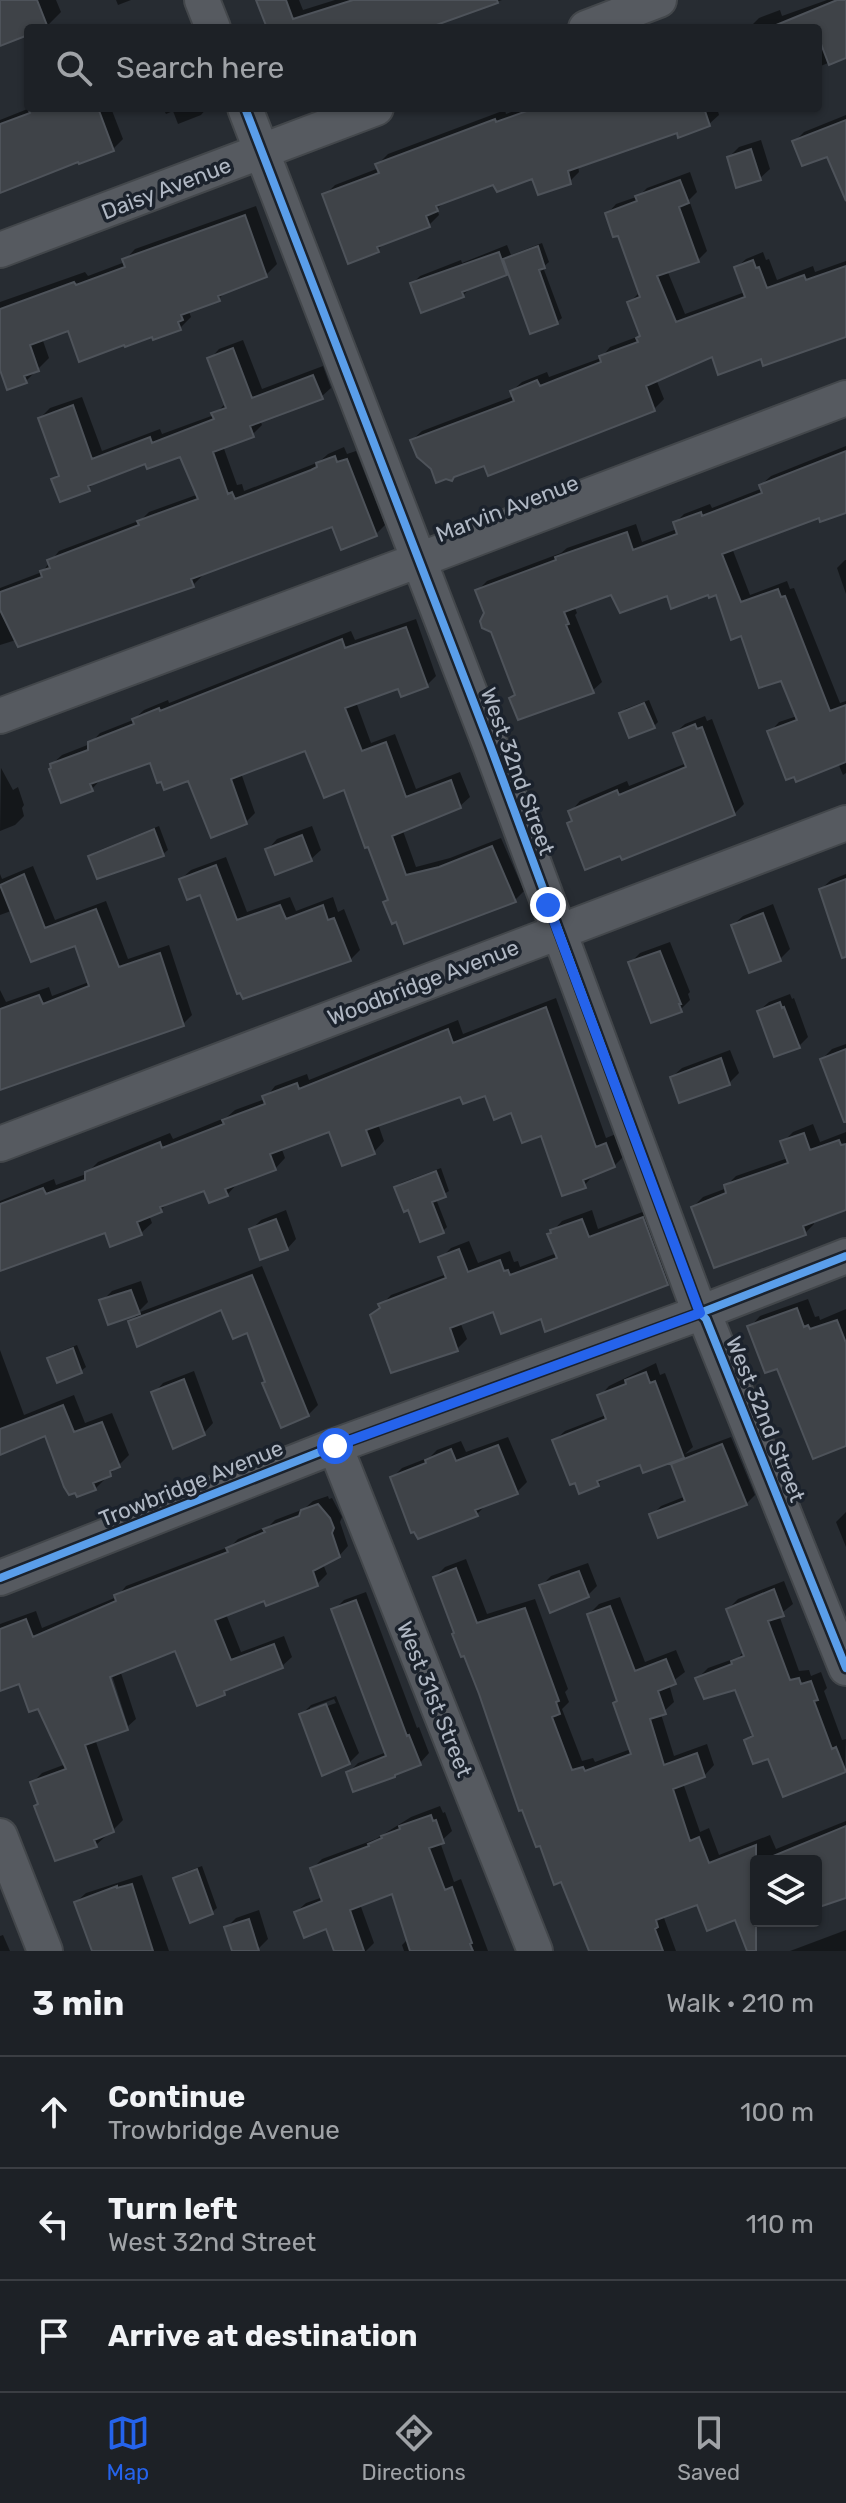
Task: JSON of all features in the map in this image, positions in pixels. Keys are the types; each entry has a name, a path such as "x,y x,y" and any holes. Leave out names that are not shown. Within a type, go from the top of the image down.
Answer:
{"street":[{"path":"202,0 211,24"},
{"path":"596,24 659,0"},
{"name":"West 32nd Street","path":"247,112 419,560 700,1313 706,1319 846,1668"},
{"name":"Daisy Avenue","path":"0,250 366,112"},
{"name":"Marvin Avenue","path":"0,716 846,398"},
{"name":"Woodbridge Avenue","path":"0,1144 846,823"},
{"name":"Trowbridge Avenue","path":"0,1578 335,1446 700,1313 846,1256"},
{"name":"West 31st Street","path":"335,1446 535,1951"},
{"path":"0,1836 45,1951"}],"building":[{"path":"0,0 37,0 46,24 24,24 24,37 0,46"},
{"path":"256,0 286,0 293,19 353,0 497,0 498,3 439,24 265,24"},
{"path":"837,0 846,0 846,58 829,65 822,47 822,24 779,24"},
{"path":"99,112 114,151 0,193 0,124 30,113"},
{"path":"524,112 705,112 710,126 678,138 677,133 568,171 571,184 538,195 532,179 497,192 493,185 436,206 438,211 426,216 430,227 377,247 379,252 348,264 322,194 379,173 375,164 495,119 496,122"},
{"path":"846,120 846,201 827,157 802,166 792,141"},
{"path":"751,149 761,180 736,188 727,157"},
{"path":"680,180 689,203 679,207 699,262 657,276 676,322 745,297 734,267 753,260 767,288 804,275 806,280 846,266 846,337 763,366 761,359 718,375 712,357 646,386 655,411 488,476 484,466 454,477 452,481 446,479 436,483 431,469 417,457 410,440 514,401 510,391 537,380 540,386 601,362 599,356 638,342 636,338 640,336 627,302 640,297 618,236 613,237 605,213 637,201 635,196"},
{"path":"245,215 267,277 218,296 220,301 181,315 183,320 178,322 181,330 153,340 152,337 124,345 79,362 68,331 30,345 39,371 24,376 27,383 7,390 0,370 0,309 125,267 122,259"},
{"path":"538,246 545,268 539,270 558,324 530,334 503,259"},
{"path":"499,252 507,275 462,292 464,297 421,313 410,283"},
{"path":"233,348 252,398 313,375 323,399 250,426 254,437 213,452 228,494 232,492 235,499 311,470 317,467 316,463 335,456 337,462 347,459 377,536 341,550 332,527 191,579 194,587 18,647 0,610 0,592 42,577 40,571 50,568 47,560 139,525 137,521 198,499 180,457 147,469 145,464 88,486 90,491 60,502 51,479 59,476 38,418 73,405 92,459 150,437 152,443 214,419 211,413 226,408 207,358"},
{"path":"846,451 846,513 820,522 819,518 722,554 741,602 778,589 781,597 785,596 830,711 846,705 846,762 796,782 794,777 786,780 767,731 797,720 781,681 759,688 741,636 731,640 716,595 671,609 667,596 620,613 611,595 564,612 569,624 566,625 594,693 518,720 509,698 515,695 491,632 482,628 480,621 484,613 475,590 627,532 633,550 677,534 673,522 701,512 702,516 762,493 759,485"},
{"path":"406,627 428,687 401,697 398,689 345,708 362,751 386,742 406,797 451,780 461,808 392,836 406,875 439,867 492,846 516,902 404,944 396,922 392,924 383,902 388,900 344,790 324,798 305,751 231,779 247,824 211,838 188,781 164,790 161,782 157,783 150,763 90,784 93,791 61,803 50,764 88,750 88,742 134,724 132,719 159,708 160,711 342,639 345,648"},
{"path":"644,703 655,728 629,738 619,713"},
{"path":"695,724 697,729 702,727 735,815 622,860 620,856 585,870 567,823 572,821 568,811 617,790 619,795 686,767 673,733"},
{"path":"154,829 164,856 97,879 88,856"},
{"path":"302,835 312,861 275,875 265,849"},
{"path":"216,865 237,920 280,905 286,919 323,905 328,920 334,918 351,961 243,999 240,993 237,994 200,895 187,900 179,879"},
{"path":"24,874 45,928 96,909 119,967 160,953 184,1026 0,1090 0,1009 39,995 43,1004 89,986 75,946 31,962 0,885"},
{"path":"846,879 846,957 842,958 819,889"},
{"path":"763,913 781,961 749,973 731,925"},
{"path":"660,951 682,1012 651,1023 628,962"},
{"path":"780,1002 800,1048 774,1057 757,1011"},
{"path":"546,1007 596,1147 606,1143 615,1167 583,1180 586,1188 562,1196 541,1136 522,1143 511,1113 494,1120 485,1096 463,1104 460,1097 366,1130 375,1154 342,1166 329,1132 270,1154 276,1170 225,1189 228,1196 209,1203 204,1191 160,1207 162,1212 137,1222 142,1235 110,1247 105,1233 0,1271 0,1204 43,1188 46,1194 85,1180 85,1172 160,1142 162,1148 224,1124 222,1120 265,1104 262,1096 297,1083 299,1089 448,1029 453,1043"},
{"path":"846,1049 846,1122 844,1122 820,1059"},
{"path":"721,1058 730,1085 679,1103 670,1077"},
{"path":"804,1133 810,1150 839,1140 841,1145 846,1144 846,1210 803,1226 806,1235 714,1268 691,1207 726,1193 724,1185 788,1163 780,1141"},
{"path":"436,1171 446,1197 432,1202 444,1233 420,1242 408,1210 404,1212 394,1187"},
{"path":"643,1217 668,1285 545,1332 541,1319 501,1334 493,1312 450,1328 458,1351 391,1373 370,1315 380,1308 378,1304 446,1278 438,1257 459,1249 468,1272 500,1260 504,1271 508,1270 510,1275 557,1258 547,1234 551,1233 550,1230 582,1219 589,1237"},
{"path":"276,1219 288,1250 260,1260 249,1229"},
{"path":"252,1275 309,1416 281,1428 262,1383 265,1382 247,1333 233,1339 221,1310 137,1347 128,1321"},
{"path":"131,1290 140,1314 108,1325 99,1300"},
{"path":"797,1308 804,1327 808,1325 810,1329 837,1320 846,1343 846,1446 813,1459 777,1369 765,1373 747,1326"},
{"path":"73,1348 82,1373 57,1383 47,1358"},
{"path":"646,1372 650,1383 655,1381 684,1458 643,1473 640,1465 597,1481 599,1486 579,1494 575,1483 570,1485 552,1440 606,1419 597,1395"},
{"path":"184,1379 205,1435 173,1449 151,1392"},
{"path":"63,1405 74,1432 102,1422 120,1467 110,1471 111,1476 93,1483 96,1490 77,1497 75,1493 69,1495 64,1487 45,1436 0,1455 0,1429"},
{"path":"722,1444 747,1505 658,1538 649,1514 685,1501 671,1464"},
{"path":"498,1445 518,1494 475,1510 478,1516 418,1539 414,1532 411,1533 390,1477 451,1449 456,1461"},
{"path":"318,1504 330,1518 340,1557 313,1571 318,1586 266,1606 264,1601 215,1620 231,1660 274,1644 283,1668 224,1691 225,1695 197,1706 175,1651 110,1677 128,1730 85,1745 114,1832 94,1840 97,1847 55,1861 34,1806 38,1804 30,1782 66,1769 38,1709 29,1712 19,1684 0,1691 0,1629 26,1619 33,1637 116,1601 114,1595 228,1552 226,1548 265,1532 263,1529 299,1516 301,1510"},
{"path":"456,1568 477,1623 525,1608 559,1701 556,1702 560,1714 552,1717 572,1770 583,1767 585,1771 631,1754 613,1703 617,1701 587,1614 610,1606 635,1671 666,1659 676,1684 658,1691 666,1714 650,1719 664,1765 697,1753 705,1777 673,1789 690,1841 699,1837 709,1863 756,1845 756,1855 750,1855 750,1927 756,1927 756,1951 747,1951 735,1920 707,1931 697,1905 656,1920 658,1927 655,1929 663,1951 589,1951 561,1882 554,1885 540,1846 536,1847 522,1810 519,1811 479,1694 464,1656 461,1657 433,1577"},
{"path":"579,1571 589,1597 550,1613 539,1585"},
{"path":"774,1589 784,1616 768,1621 790,1680 799,1678 801,1684 811,1681 818,1700 814,1701 832,1749 836,1747 846,1772 783,1797 768,1759 753,1764 744,1740 753,1736 735,1690 704,1699 695,1678 744,1656 726,1609"},
{"path":"356,1600 421,1765 353,1792 346,1772 386,1756 331,1609"},
{"path":"326,1704 350,1764 322,1776 299,1714"},
{"path":"431,1815 433,1821 436,1820 444,1843 429,1848 445,1890 452,1887 473,1951 410,1951 392,1894 350,1910 364,1951 334,1951 326,1929 304,1938 294,1912 322,1901 310,1868 369,1846 381,1836 400,1829 399,1826"},
{"path":"846,1826 846,1898 822,1906 822,1855 776,1855"},
{"path":"197,1869 213,1914 190,1923 173,1878"},
{"path":"132,1884 153,1951 92,1951 74,1902 117,1886"},
{"path":"249,1919 259,1951 232,1951 224,1927"}],"cycle path":[{"path":"247,112 490,745 700,1313 706,1319 846,1668"},
{"path":"0,1578 335,1446 700,1313 846,1256"}],"route":[{"path":"335,1446 700,1313 548,905"}]}
